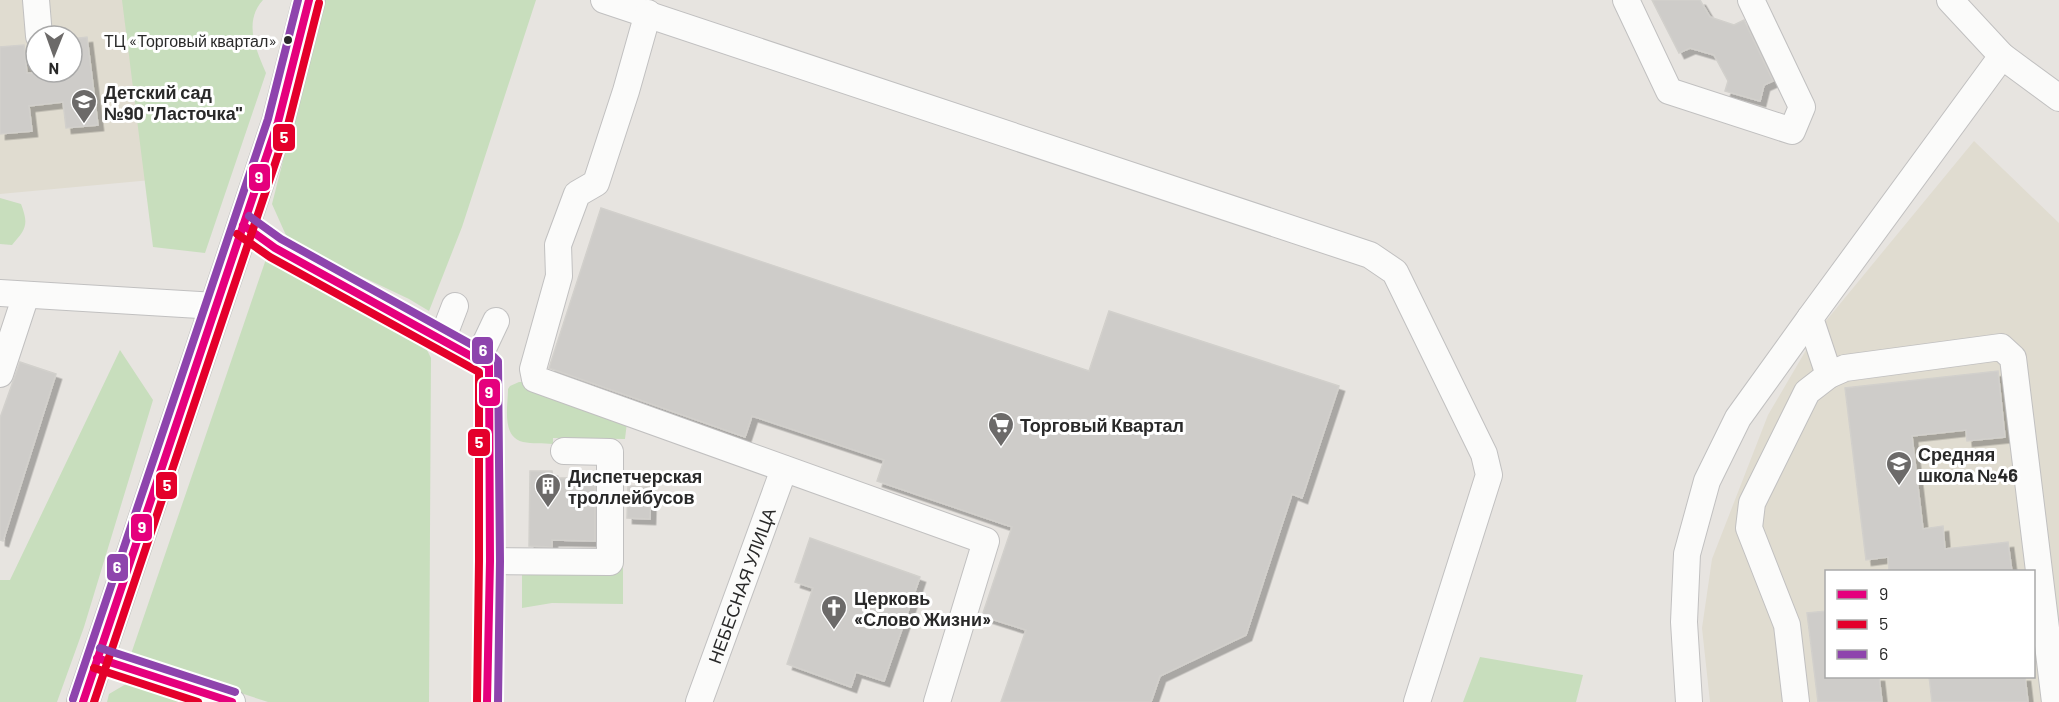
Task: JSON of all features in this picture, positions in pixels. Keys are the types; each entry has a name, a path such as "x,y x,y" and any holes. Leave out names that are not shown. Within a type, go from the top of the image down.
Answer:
{"main road":[{"path":"83,702 278,122 309,0"}],"street":[{"path":"36,0 38,24"},
{"path":"604,0 1370,255 1395,272 1484,454 1489,475 1417,702"},
{"path":"1626,0 1670,91 1792,131 1802,107 1751,0"},
{"path":"1950,0 2002,56 2059,98"},
{"path":"648,14 596,183 577,194 558,245 559,276 533,369 535,379 986,542 937,702"},
{"path":"1689,702 1684,622 1687,554 1707,481 1738,418 2002,56"},
{"path":"243,225 275,248 489,366 490,561 487,702"},
{"path":"0,294 216,306"},
{"path":"0,374 26,295"},
{"path":"442,340 455,306"},
{"path":"1810,318 1829,375"},
{"path":"477,359 496,321"},
{"path":"1796,702 1787,625 1749,528 1752,503 1807,392 1829,375 1845,368 2001,347 2013,358 2055,702"},
{"path":"490,561 610,562 610,452 564,452"},
{"name":"НЕБЕСНАЯ УЛИЦА","path":"699,702 784,469"},
{"path":"97,658 232,702"}],"shaded area":[{"name":"Детский сад №90 \"Ласточка\"","path":"0,0 157,0 173,178 0,194"},
{"name":"Средняя школа №46","path":"1974,141 2059,223 2059,702 1710,702 1702,628 1712,559 1768,415 1816,333"}],"green space":[{"path":"122,0 263,0 254,17 253,36 266,73 205,253 153,247"},
{"path":"324,0 536,0 462,227 429,311 409,299 289,242 272,204"},
{"path":"0,198 21,204 23,211 25,226 12,245 0,244"},
{"path":"266,259 407,332 423,342 431,358 429,702 268,702 130,657"},
{"path":"120,350 153,400 84,627 57,702 0,702 0,580 10,580"},
{"path":"519,382 527,382 627,422 625,439 553,438 553,444 526,443 516,439 511,434 507,420 508,389"},
{"path":"623,567 623,604 552,603 522,608 522,575 542,571 607,574"},
{"path":"1480,657 1583,675 1576,702 1463,702"},
{"path":"126,684 184,702 107,702 109,694"}],"building":[{"path":"1652,0 1700,0 1710,17 1734,25 1744,20 1773,81 1764,85 1760,101 1725,91 1728,81 1714,55 1690,48 1679,53"},
{"path":"84,37 87,37 98,125 66,128 63,102 29,106 32,131 0,134 0,47 24,45 24,84 84,84"},
{"name":"Торговый Квартал","path":"601,208 1089,371 1109,311 1339,386 1302,498 1292,494 1246,635 1160,676 1151,702 1001,702 1026,630 982,616 1012,527 877,481 884,460 752,416 745,437 549,368"},
{"path":"20,362 56,374 3,541 0,540 0,418"},
{"path":"1998,371 2005,437 1967,441 1966,430 1912,436 1923,529 1943,526 1945,549 2008,542 2012,570 1889,570 1888,557 1866,560 1845,388"},
{"path":"530,471 552,471 553,478 595,478 595,541 552,540 552,547 529,546"},
{"path":"628,486 651,487 650,519 627,518"},
{"path":"810,538 920,577 884,681 856,672 851,687 787,664 813,588 795,582"},
{"path":"1825,611 1825,678 1879,678 1882,702 1818,702 1807,613"},
{"path":"1929,678 2025,678 2028,702 1932,702"}],"transit line":[{"name":"6","path":"73,699 268,119 298,0"},
{"name":"9","path":"83,702 278,122 309,0"},
{"name":"5","path":"94,702 288,125 319,3"},
{"name":"6","path":"249,216 281,239 498,361 500,561 498,702"},
{"name":"9","path":"243,225 275,248 489,366 490,561 487,702"},
{"name":"5","path":"237,234 270,257 479,372 477,702"},
{"name":"6","path":"100,648 235,692"},
{"name":"9","path":"97,658 232,702"},
{"name":"5","path":"94,668 198,702"}],"place":[{"name":"ТЦ «Торговый квартал»","path":"288,40"},
{"name":"Детский сад №90 \"Ласточка\"","path":"84,125"},
{"name":"Торговый Квартал","path":"1001,448"},
{"name":"Средняя школа №46","path":"1899,487"},
{"name":"Диспетчерская троллейбусов","path":"548,509"},
{"name":"Церковь «Слово Жизни»","path":"834,631"}]}
